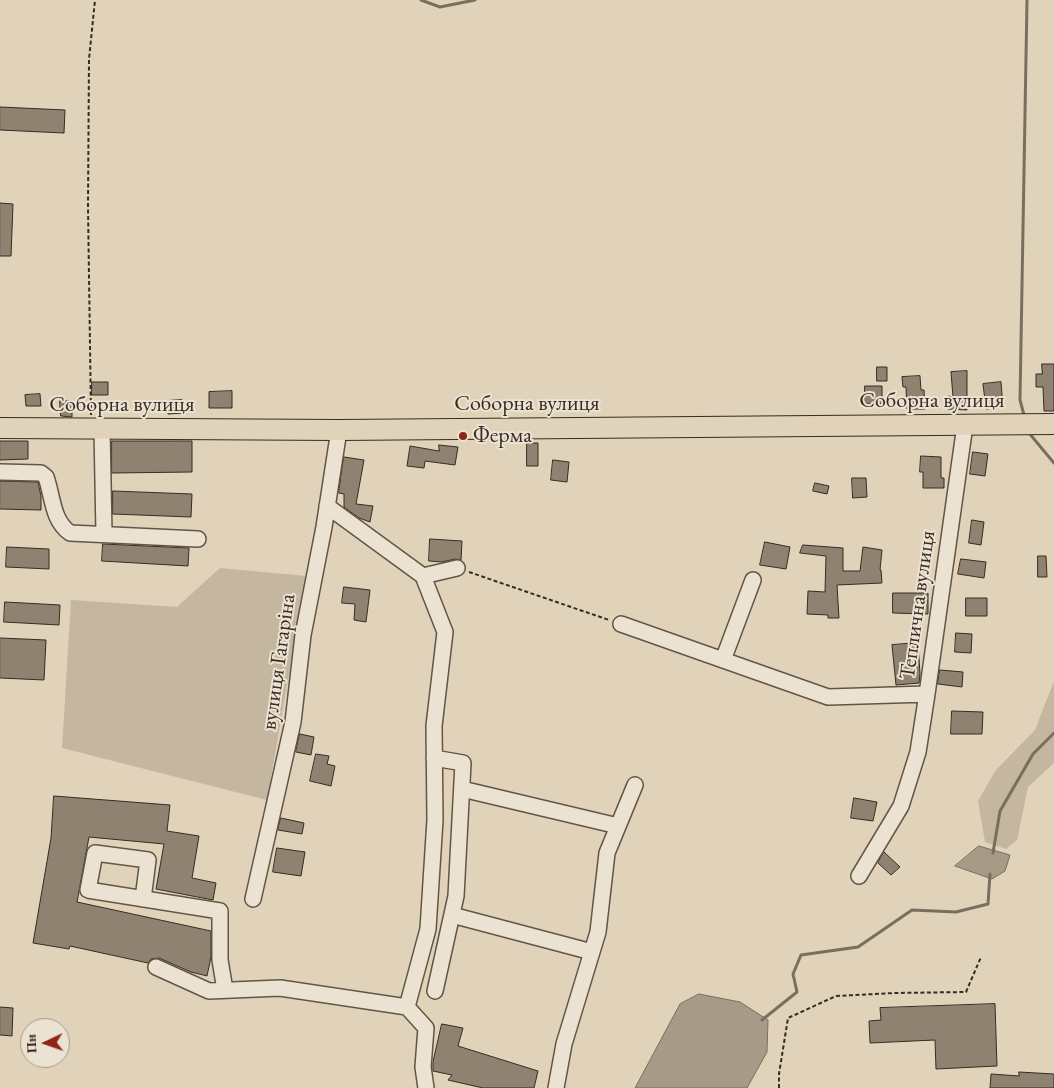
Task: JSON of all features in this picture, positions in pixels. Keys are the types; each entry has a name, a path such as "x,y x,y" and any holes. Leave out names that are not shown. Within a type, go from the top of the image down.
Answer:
{"main road":[{"name":"Соборна вулиця","path":"0,428 340,430 1054,424"}],"street":[{"name":"Теплична вулиця","path":"723,660 828,697 927,694 965,424"},
{"path":"97,429 104,534"},
{"name":"вулиця Гагаріна","path":"252,899 293,722 303,635 340,430"},
{"path":"0,472 41,473 46,477 57,519 63,528 70,533 198,539"},
{"path":"327,506 422,576 445,632 434,726 435,820 428,929 407,1007"},
{"path":"422,576 456,568"},
{"path":"621,624 723,660 753,580"},
{"path":"859,876 901,806 918,752 927,694"},
{"path":"434,758 463,763 456,896 435,991"},
{"path":"556,1088 564,1044 598,932 607,853 635,785"},
{"path":"462,789 618,826"},
{"path":"143,899 220,911 220,960 225,990"},
{"path":"452,915 592,952"},
{"path":"156,967 209,991 280,988 407,1007 426,1028 423,1067 426,1088"}],"path":[{"path":"95,0 89,59 88,206 97,429"},
{"path":"456,568 621,624"},
{"path":"779,1088 779,1074 788,1018 836,996 895,992 966,992 981,957"}],"shaded area":[{"path":"220,568 306,576 267,800 62,748 71,600 177,607"},
{"path":"1054,681 1054,763 1028,787 1017,840 1006,849 985,842 978,801 995,771 1035,730"},
{"path":"979,846 1010,855 1005,871 992,879 955,866"},
{"path":"699,994 740,1002 768,1020 767,1052 747,1088 635,1088 680,1004"}],"building":[{"path":"0,107 65,110 64,133 0,130"},
{"path":"0,203 13,204 11,256 0,256"},
{"path":"1042,364 1054,364 1054,411 1044,411 1043,387 1036,387 1036,374 1042,374"},
{"path":"877,367 887,367 887,381 877,381"},
{"path":"967,371 967,410 948,409 948,396 953,397 951,372"},
{"path":"920,376 921,390 924,390 925,409 907,409 906,387 903,387 902,377"},
{"path":"92,382 108,382 108,395 92,395"},
{"path":"1001,382 1003,407 986,409 983,384"},
{"path":"865,386 882,386 882,404 865,404"},
{"path":"232,391 232,408 209,408 209,392"},
{"path":"40,394 41,406 26,406 25,395"},
{"path":"182,400 183,413 168,414 167,401"},
{"path":"60,401 72,401 72,417 61,416"},
{"path":"0,441 28,441 28,459 0,460"},
{"path":"112,441 192,441 192,472 112,473"},
{"path":"527,443 538,443 538,466 527,466"},
{"path":"439,445 458,447 455,465 425,461 424,468 407,466 410,446 439,451"},
{"path":"973,452 988,454 985,476 970,474"},
{"path":"921,456 941,457 941,478 944,478 944,488 923,488 923,472 920,472"},
{"path":"344,457 364,460 356,504 373,506 370,522 359,518 344,507 344,494 339,493"},
{"path":"553,460 569,462 567,482 551,480"},
{"path":"852,478 866,478 867,497 853,498"},
{"path":"0,481 38,482 41,510 0,509"},
{"path":"815,483 829,486 827,494 813,491"},
{"path":"113,491 192,494 191,517 113,514"},
{"path":"972,520 984,522 981,545 969,543"},
{"path":"430,539 462,541 461,560 429,561"},
{"path":"765,542 790,547 786,569 760,565"},
{"path":"103,544 189,548 188,566 102,561"},
{"path":"803,545 843,548 843,571 860,571 863,547 882,550 880,570 882,583 837,585 839,618 828,618 828,615 807,614 808,591 825,592 826,556 800,553"},
{"path":"7,547 49,549 49,569 6,567"},
{"path":"1038,556 1046,556 1047,577 1038,577"},
{"path":"961,559 986,562 984,578 958,574"},
{"path":"344,587 370,590 366,622 354,620 355,604 342,603"},
{"path":"893,593 928,593 928,614 893,613"},
{"path":"966,598 987,598 987,616 966,616"},
{"path":"5,602 60,605 59,625 4,622"},
{"path":"956,633 972,634 971,653 955,652"},
{"path":"0,638 46,640 44,680 0,678"},
{"path":"918,643 919,683 896,685 892,645"},
{"path":"940,670 963,672 962,687 938,684"},
{"path":"952,711 983,712 982,734 951,734"},
{"path":"300,734 314,737 311,755 296,752"},
{"path":"316,754 329,756 327,764 335,766 331,786 310,781"},
{"path":"54,796 170,805 167,831 199,836 192,878 216,883 213,900 156,889 164,844 89,837 77,902 211,931 211,957 207,976 191,972 159,958 151,959 148,963 70,946 69,949 33,943 51,838"},
{"path":"854,798 877,802 873,821 851,818"},
{"path":"281,818 304,823 302,834 278,830"},
{"path":"277,848 305,852 301,876 273,872"},
{"path":"884,852 900,867 891,875 878,863"},
{"path":"995,1004 997,1066 936,1069 935,1040 870,1043 869,1021 881,1020 880,1008"},
{"path":"0,1007 13,1008 12,1036 0,1035"},
{"path":"442,1024 463,1028 458,1046 538,1071 534,1088 483,1088 448,1080 452,1075 433,1071 433,1062"},
{"path":"1019,1072 1054,1074 1054,1088 990,1088 991,1074 1019,1076"}],"waterway":[{"path":"421,0 440,7 475,0"},
{"path":"1024,415 1020,400 1027,0"},
{"path":"1029,433 1054,463"},
{"path":"993,853 1000,811 1033,754 1054,733"},
{"path":"762,1020 797,992 793,974 801,955 858,947 912,910 956,912 988,904 990,874"}],"place":[{"name":"Ферма","path":"463,436"}]}
